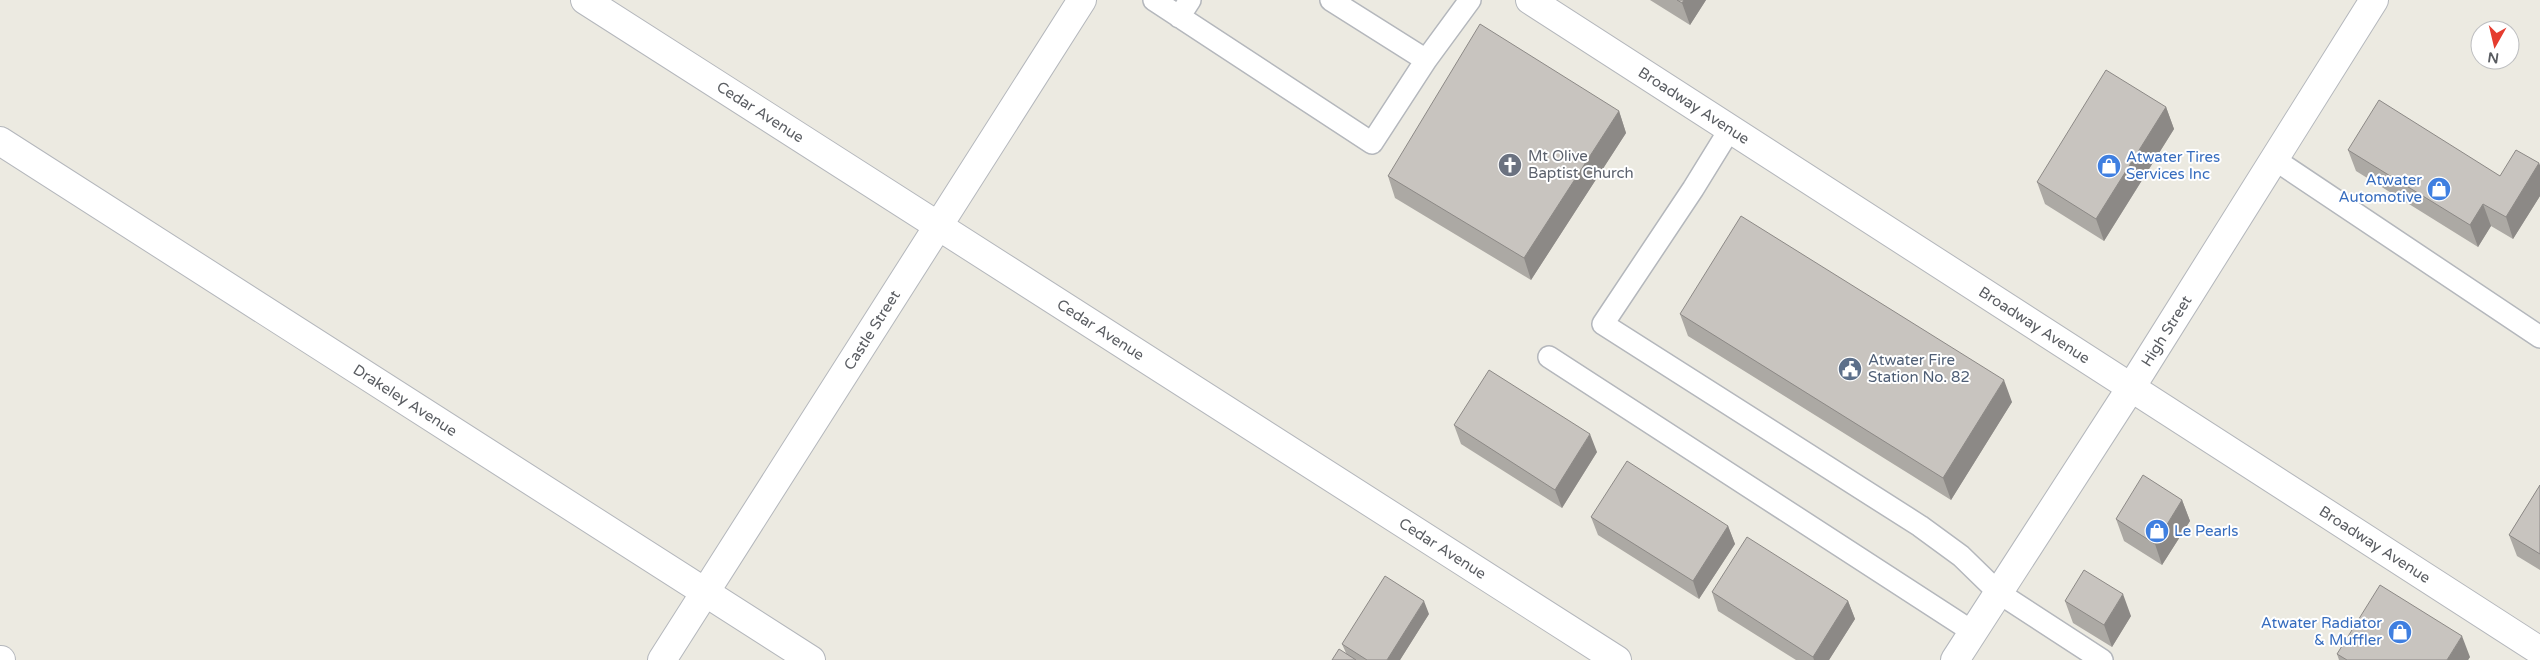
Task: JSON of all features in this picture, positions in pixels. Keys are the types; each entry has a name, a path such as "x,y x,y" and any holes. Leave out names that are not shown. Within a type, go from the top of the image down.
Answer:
{"street":[{"name":"Cedar Avenue","path":"585,0 1616,660"},
{"name":"Castle Street","path":"662,660 1082,0"},
{"name":"Broadway Avenue","path":"1530,0 2540,650"},
{"name":"High Street","path":"1955,660 2132,386 2374,0"},
{"name":"Drakeley Avenue","path":"0,141 811,660"},
{"path":"2537,660 2540,655"}],"lane":[{"path":"1154,0 1185,8 1372,143 1426,60 1470,0"},
{"path":"1331,0 1426,60"},
{"path":"1730,129 1693,189 1603,324 1920,526 1961,556 1998,593 2102,660"},
{"path":"2274,159 2540,337"},
{"path":"1549,357 1973,632"}],"building":[{"name":"Mt Olive Baptist Church","path":"1480,24 1619,111 1524,258 1388,176"},
{"name":"Atwater Tires Services Inc","path":"2106,70 2166,107 2096,219 2037,182"},
{"name":"Atwater Automotive","path":"2379,100 2500,176 2516,150 2539,163 2506,217 2483,204 2470,225 2348,150"},
{"name":"Atwater Fire Station No. 82","path":"1741,216 2004,380 1943,478 1680,314"},
{"path":"1489,370 1590,434 1555,490 1454,425"},
{"path":"1627,461 1728,526 1693,581 1591,517"},
{"path":"2143,475 2182,500 2155,544 2116,519"},
{"path":"2540,485 2540,554 2509,535"},
{"path":"1747,537 1848,601 1813,657 1712,592"},
{"path":"2084,570 2123,594 2104,625 2065,601"},
{"path":"1385,576 1424,601 1387,660 1367,660 1342,644"},
{"path":"2380,585 2462,636 2447,660 2347,660 2337,654"},
{"path":"1339,649 1356,660 1332,660"}],"place":[{"name":"Mt Olive Baptist Church","path":"1510,165"},
{"name":"Atwater Tires Services Inc","path":"2109,166"},
{"name":"Atwater Automotive","path":"2439,189"},
{"name":"Atwater Fire Station No. 82","path":"1850,369"},
{"name":"Le Pearls","path":"2157,531"},
{"name":"Atwater Radiator & Muffler","path":"2400,632"}]}
